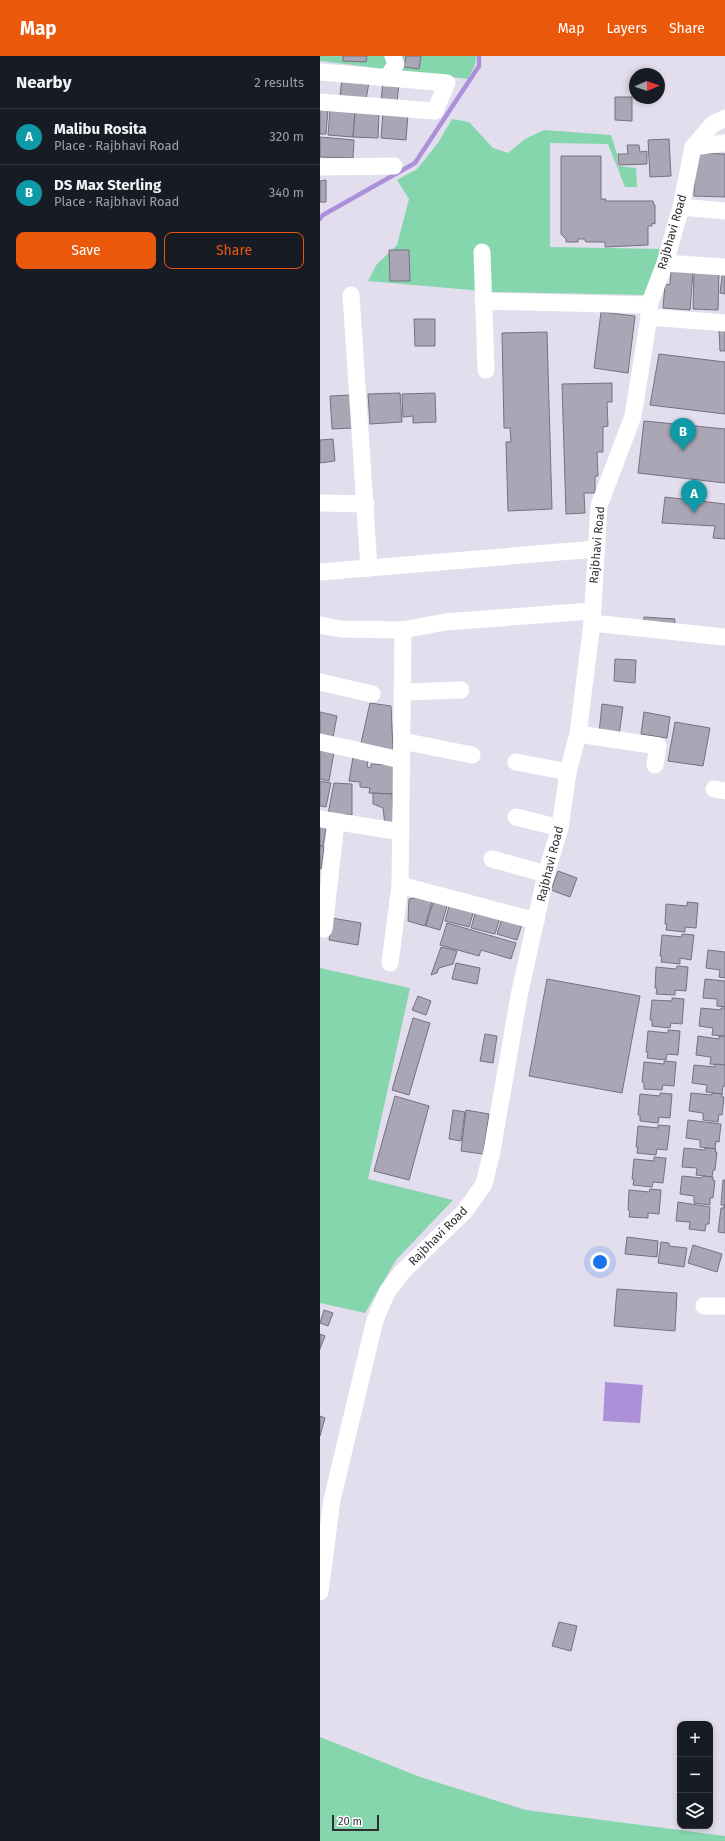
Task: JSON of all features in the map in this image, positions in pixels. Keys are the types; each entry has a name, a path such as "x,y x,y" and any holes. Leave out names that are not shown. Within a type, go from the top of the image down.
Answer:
{"street":[{"path":"387,78 396,64 393,56"},
{"path":"320,72 447,83 435,111 320,102"},
{"name":"Rajbhavi Road","path":"320,1592 332,1500 375,1320 387,1292 403,1271 465,1211 484,1184 492,1150 519,996 546,874 560,828 568,772 578,734 592,617 599,506 633,416 649,311 681,208 693,147 712,124 725,118"},
{"path":"693,147 725,143"},
{"path":"320,167 394,166"},
{"path":"681,208 725,211"},
{"path":"482,252 486,370"},
{"path":"665,263 725,267"},
{"path":"351,295 366,504 369,568"},
{"path":"483,302 649,311 725,323"},
{"path":"320,503 366,504"},
{"path":"320,572 596,549"},
{"path":"320,625 341,629 403,630 445,622 592,617 725,637"},
{"path":"390,963 400,885 401,760 404,692 403,630"},
{"path":"320,682 372,694"},
{"path":"404,692 461,690"},
{"path":"578,734 658,746 655,765"},
{"path":"402,741 472,756"},
{"path":"320,742 401,760"},
{"path":"516,762 568,772"},
{"path":"516,817 560,828"},
{"path":"324,929 328,821 401,832"},
{"path":"492,859 546,874"},
{"path":"400,885 536,921"},
{"path":"704,1306 725,1306"}],"green space":[{"path":"320,56 476,56 475,65 468,79 320,61"},
{"path":"452,119 469,122 493,148 508,153 525,139 544,130 611,135 617,154 618,166 636,168 637,187 625,187 608,144 550,143 550,247 664,249 649,295 494,292 368,281 377,264 397,245 409,199 397,180 417,169 438,143"},
{"path":"320,968 410,988 368,1179 453,1200 396,1260 365,1313 320,1303"},
{"path":"320,1737 420,1777 526,1810 725,1836 725,1841 320,1841"}],"shaded area":[{"path":"605,1382 643,1385 640,1423 603,1421"}],"building":[{"path":"343,56 367,56 366,62 343,61"},
{"path":"406,56 421,56 419,69 404,67"},
{"path":"342,78 369,82 366,100 340,96"},
{"path":"383,81 399,83 397,102 381,101"},
{"path":"615,97 629,97 629,104 632,104 632,121 615,120"},
{"path":"320,109 328,110 326,134 320,134"},
{"path":"330,110 355,112 353,137 328,135"},
{"path":"355,112 379,114 378,138 353,137"},
{"path":"383,112 408,114 406,140 381,138"},
{"path":"320,137 354,140 353,158 320,157"},
{"path":"669,139 671,176 650,177 648,140"},
{"path":"627,145 639,145 640,152 647,151 647,164 619,165 618,154 628,154"},
{"path":"695,153 725,154 725,197 694,196"},
{"path":"561,156 601,156 601,199 606,199 605,201 653,201 655,205 655,224 652,223 652,226 648,226 648,245 605,247 605,242 586,242 584,239 578,239 578,242 566,242 566,239 561,234"},
{"path":"326,180 326,202 320,202 320,181"},
{"path":"389,250 409,250 410,281 390,281"},
{"path":"723,268 725,268 725,294 720,293"},
{"path":"671,270 693,272 690,310 663,308 665,284 670,285"},
{"path":"694,272 719,273 718,310 693,309"},
{"path":"601,312 635,316 628,373 594,368"},
{"path":"414,319 435,319 435,346 415,346"},
{"path":"719,329 725,329 725,351 720,351"},
{"path":"547,332 552,509 508,511 506,442 511,442 510,428 504,428 502,333"},
{"path":"659,354 725,362 725,414 650,405"},
{"path":"612,383 612,402 607,402 608,426 603,427 603,452 597,452 598,476 595,476 595,493 584,493 585,513 566,514 562,384"},
{"path":"400,393 402,422 370,424 368,394"},
{"path":"435,393 436,422 413,423 413,416 403,417 402,394"},
{"path":"351,395 353,428 332,429 330,396"},
{"path":"644,421 725,429 725,483 638,473"},
{"path":"333,439 335,461 320,463 320,440"},
{"path":"665,497 725,504 725,539 713,538 715,526 662,523"},
{"path":"644,617 675,619 674,631 643,628"},
{"path":"615,659 636,660 635,683 614,681"},
{"path":"370,703 391,706 393,750 361,743"},
{"path":"602,704 623,707 619,735 599,733"},
{"path":"320,712 337,716 333,737 320,735"},
{"path":"644,712 670,717 667,738 641,734"},
{"path":"675,722 710,728 703,766 668,761"},
{"path":"320,750 334,752 329,781 320,779"},
{"path":"353,757 368,760 367,767 371,768 371,764 395,765 393,794 369,793 370,788 360,787 360,782 349,781"},
{"path":"320,781 331,783 326,807 320,806"},
{"path":"334,783 352,784 352,815 328,814"},
{"path":"373,793 392,794 394,827 385,825 383,808 373,804"},
{"path":"320,827 326,828 323,846 320,846"},
{"path":"320,846 324,847 321,869 320,869"},
{"path":"558,871 577,878 570,897 551,890"},
{"path":"420,897 433,898 425,926 408,921 409,899"},
{"path":"434,899 448,903 440,930 426,926"},
{"path":"687,902 698,903 696,928 685,927 685,932 666,930 666,904 687,906"},
{"path":"450,903 474,910 469,927 445,921"},
{"path":"476,910 500,917 495,934 471,928"},
{"path":"332,918 361,923 358,945 329,940"},
{"path":"502,918 522,924 517,940 497,934"},
{"path":"447,923 516,943 511,959 481,950 479,956 440,945"},
{"path":"682,934 694,935 691,960 680,958 680,964 661,962 662,956 660,956 662,935 682,937"},
{"path":"441,947 457,951 453,964 439,968 437,973 431,975"},
{"path":"708,950 725,952 725,978 719,977 720,970 706,968"},
{"path":"456,963 480,968 477,984 452,979"},
{"path":"677,966 688,967 686,991 675,990 675,995 656,994 656,967 676,969"},
{"path":"547,979 640,996 622,1093 529,1076"},
{"path":"705,979 725,981 725,1007 717,1006 717,999 703,998"},
{"path":"418,996 431,1001 426,1015 412,1010"},
{"path":"672,998 684,999 682,1024 671,1023 670,1028 652,1026 652,1020 650,1020 652,1000 672,1001"},
{"path":"701,1008 721,1010 721,1008 725,1008 725,1036 712,1035 713,1028 699,1026"},
{"path":"413,1018 430,1023 409,1095 392,1090"},
{"path":"668,1030 680,1031 678,1055 667,1054 666,1060 647,1058 648,1052 646,1052 648,1031 668,1033"},
{"path":"485,1034 497,1036 493,1063 480,1061"},
{"path":"698,1036 719,1039 719,1036 725,1037 725,1065 710,1064 711,1057 696,1055"},
{"path":"664,1061 676,1062 674,1086 663,1085 662,1090 644,1089 644,1083 642,1082 644,1062 664,1064"},
{"path":"715,1064 725,1065 725,1086 723,1086 722,1094 706,1092 707,1085 692,1083 694,1065 715,1067"},
{"path":"660,1093 672,1094 670,1118 659,1117 658,1123 640,1121 640,1115 638,1115 640,1094 660,1096"},
{"path":"691,1093 712,1095 712,1093 722,1094 722,1097 724,1097 722,1115 719,1114 718,1122 703,1120 703,1113 689,1111"},
{"path":"395,1096 429,1106 409,1180 374,1171"},
{"path":"453,1110 465,1112 461,1141 449,1139"},
{"path":"466,1110 489,1114 483,1154 461,1151"},
{"path":"688,1120 721,1124 719,1142 716,1141 715,1149 700,1147 700,1140 686,1138"},
{"path":"658,1125 670,1126 667,1150 657,1149 656,1155 637,1153 638,1147 636,1147 638,1126 658,1128"},
{"path":"684,1148 705,1150 705,1148 716,1149 715,1170 713,1170 712,1177 696,1175 697,1168 682,1167"},
{"path":"654,1157 666,1158 663,1183 653,1182 652,1187 633,1185 634,1179 632,1179 634,1159 654,1161"},
{"path":"682,1176 702,1178 703,1176 713,1177 713,1180 715,1181 713,1198 710,1198 710,1205 694,1203 694,1196 680,1194"},
{"path":"723,1180 725,1180 725,1205 721,1205"},
{"path":"650,1189 661,1190 659,1214 648,1213 648,1218 629,1217 629,1190 649,1192"},
{"path":"678,1202 710,1207 709,1224 706,1224 705,1231 689,1229 690,1222 676,1221"},
{"path":"724,1205 725,1233 718,1232 721,1208 724,1208"},
{"path":"627,1237 658,1241 657,1257 625,1254"},
{"path":"661,1242 669,1243 669,1246 687,1248 684,1267 658,1263"},
{"path":"693,1245 722,1254 717,1272 688,1263"},
{"path":"617,1289 677,1293 675,1331 614,1326"},
{"path":"324,1310 333,1313 328,1326 320,1323"},
{"path":"320,1334 325,1336 320,1349"},
{"path":"320,1416 325,1418 320,1436"},
{"path":"559,1622 577,1626 571,1651 552,1646"}],"waterway":[{"path":"320,219 323,215 415,163 479,66 479,56"}],"place":[{"name":"DS Max Sterling","path":"683,451"},
{"name":"Malibu Rosita","path":"694,513"}]}
